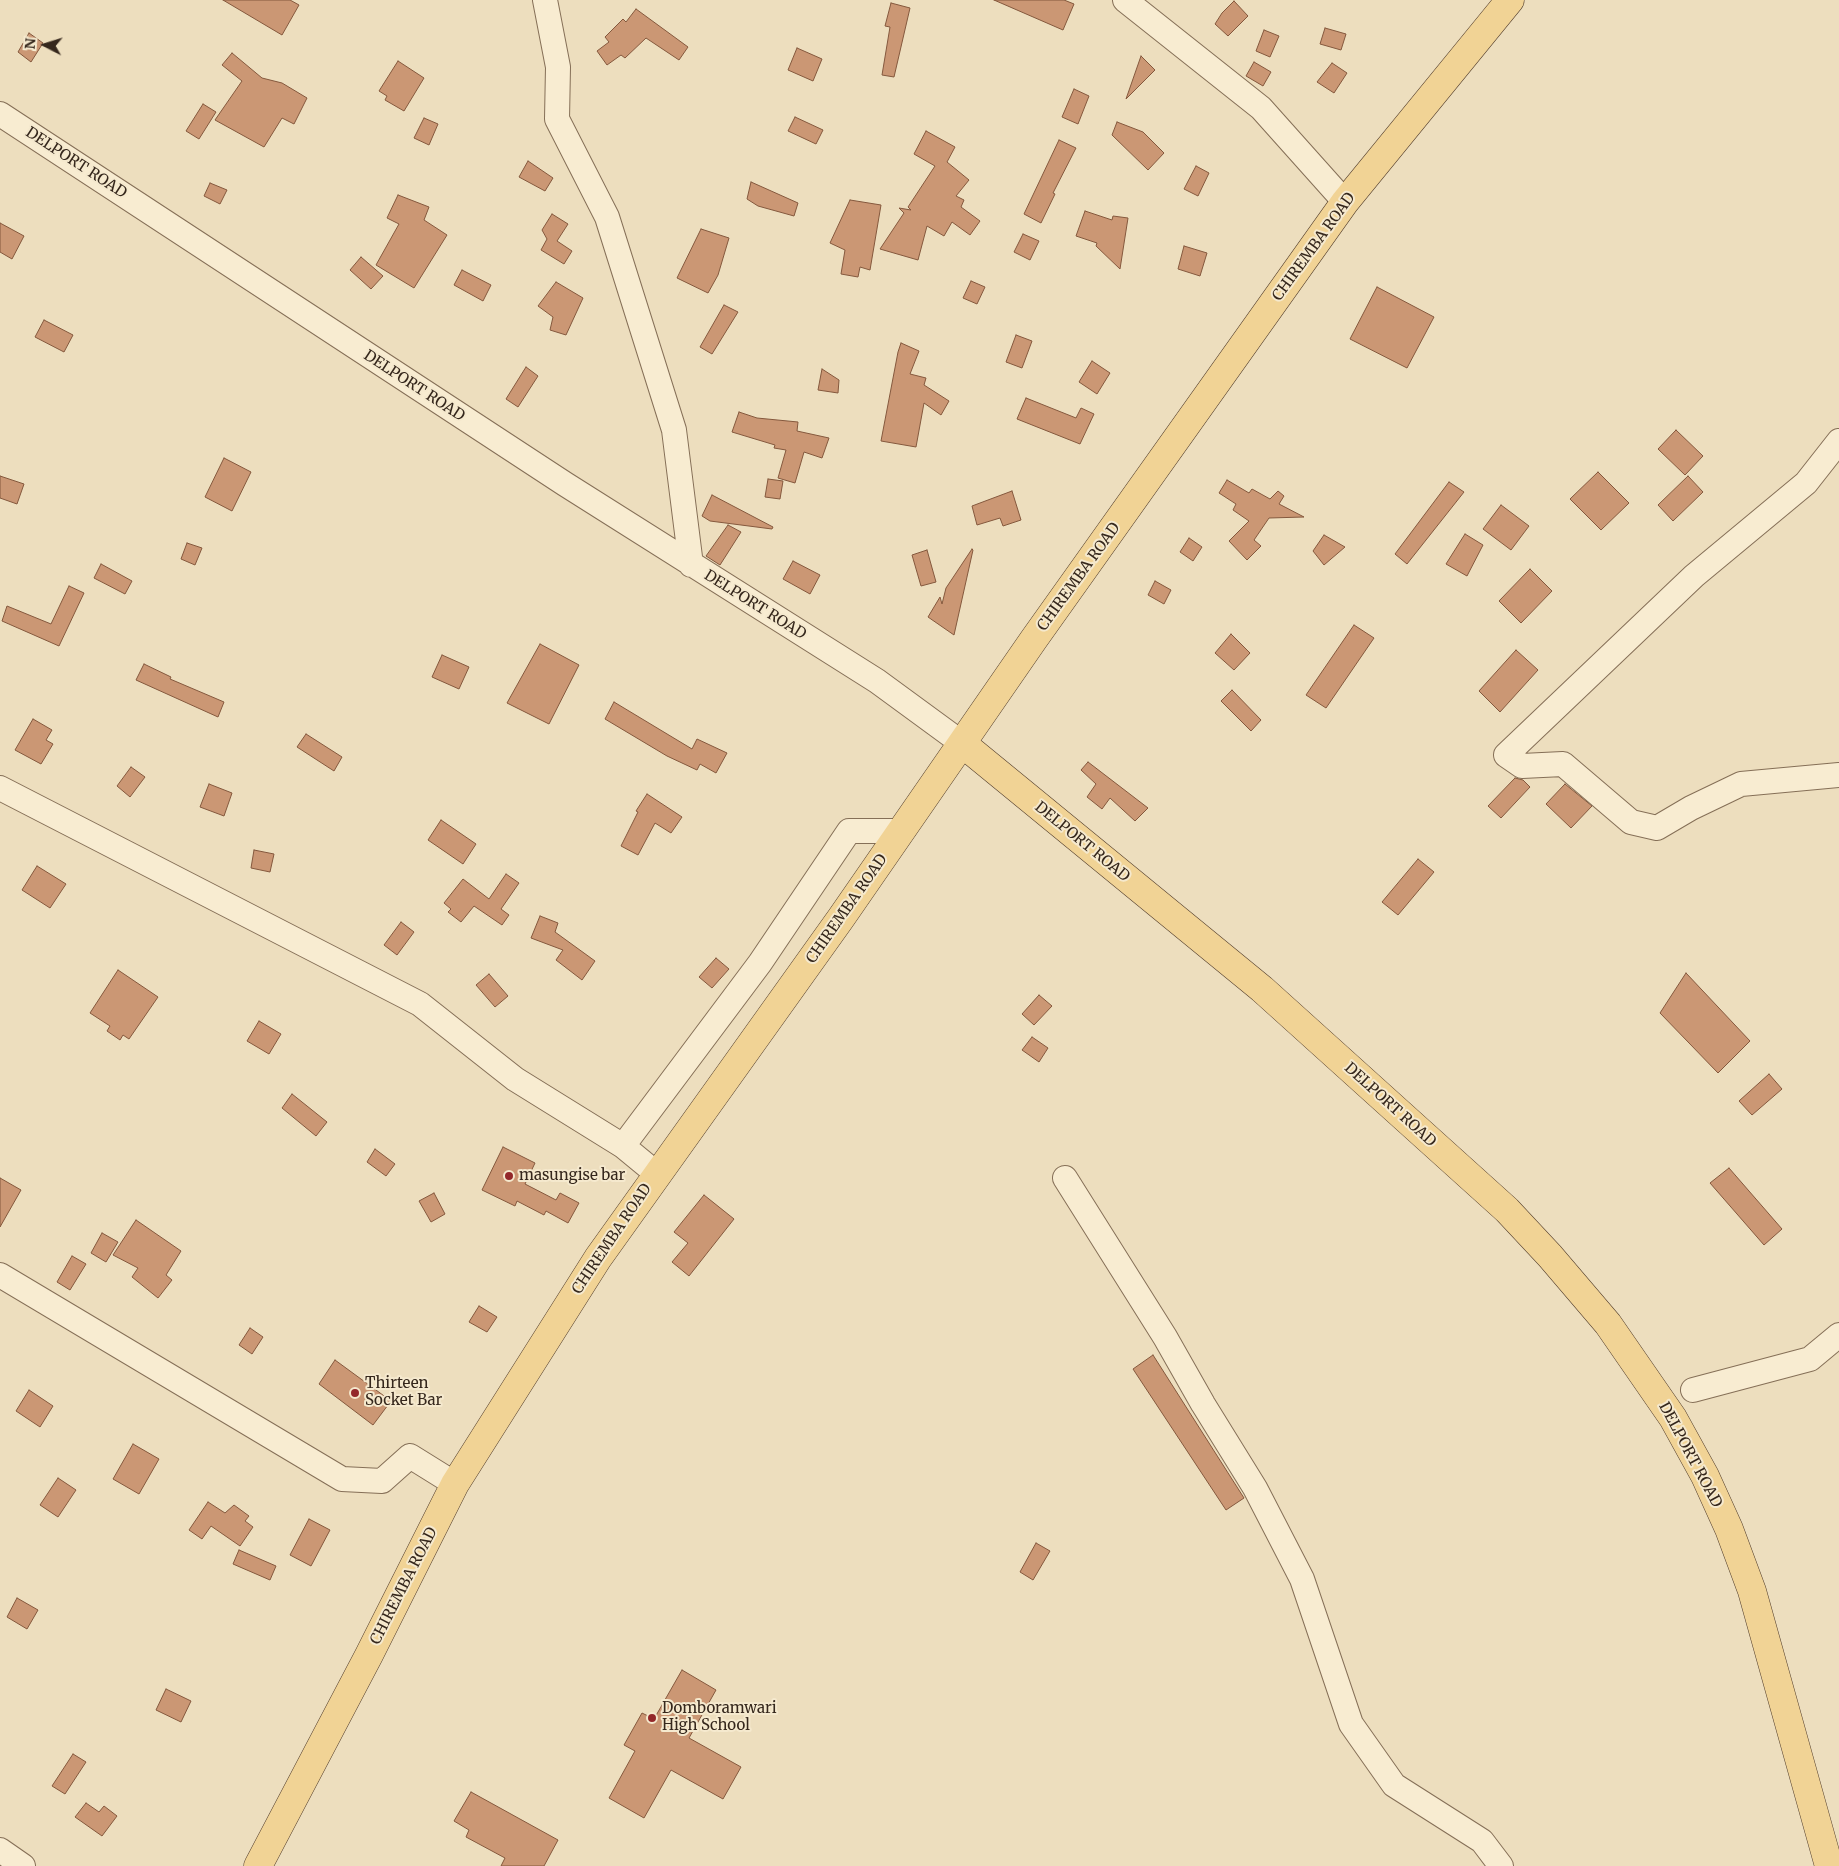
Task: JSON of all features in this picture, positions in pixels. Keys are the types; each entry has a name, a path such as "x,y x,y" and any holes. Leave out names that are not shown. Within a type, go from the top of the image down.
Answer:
{"main road":[{"name":"CHIREMBA ROAD","path":"258,1866 370,1654 455,1484 559,1318 657,1174 689,1133 1034,640 1345,202 1510,0"},
{"name":"DELPORT ROAD","path":"963,744 1262,989 1507,1210 1550,1256 1608,1324 1673,1418 1705,1476 1729,1529 1752,1591 1829,1866"}],"street":[{"path":"545,0 558,66 556,119 607,218 674,430 691,565"},
{"path":"1125,0 1261,108 1345,202"},
{"name":"DELPORT ROAD","path":"0,114 691,565 877,681 963,744"},
{"path":"1839,440 1806,483 1694,576 1506,755 1522,766 1562,764 1631,822 1657,828 1690,808 1741,784 1839,775"},
{"path":"0,788 420,1004 515,1079 623,1146 657,1174"},
{"path":"623,1146 760,963 849,831 902,831"},
{"path":"1065,1178 1165,1337 1259,1496 1302,1579 1351,1724 1394,1785 1482,1841 1501,1866"},
{"path":"0,1275 342,1479 382,1481 410,1456 455,1484"},
{"path":"1693,1390 1810,1359 1839,1335"},
{"path":"0,1850 23,1866"}],"building":[{"path":"223,0 290,0 299,5 282,35"},
{"path":"994,0 1064,0 1074,4 1063,30"},
{"path":"1234,1 1248,16 1228,36 1215,24 1222,13"},
{"path":"891,3 910,8 894,77 882,75 890,27 885,26"},
{"path":"636,9 688,47 679,60 646,38 625,58 621,55 607,65 597,51 609,42 605,37 623,19 626,22"},
{"path":"1325,28 1346,34 1341,50 1320,44"},
{"path":"1264,30 1279,36 1270,57 1256,51"},
{"path":"29,33 43,43 31,62 18,52"},
{"path":"797,48 822,59 813,81 788,70"},
{"path":"232,53 262,78 282,83 307,98 294,124 282,118 264,147 215,120 242,81 222,65"},
{"path":"1141,56 1155,70 1126,99"},
{"path":"398,61 424,78 404,111 385,100 387,96 379,91"},
{"path":"1254,62 1271,72 1263,86 1246,76"},
{"path":"1332,63 1347,73 1334,93 1317,82"},
{"path":"1074,89 1089,96 1078,124 1062,117"},
{"path":"203,104 216,112 199,139 186,131"},
{"path":"795,117 823,130 816,144 788,131"},
{"path":"424,118 438,124 429,145 414,138"},
{"path":"1117,122 1143,132 1164,153 1148,170 1112,135"},
{"path":"926,131 955,147 947,162 969,180 956,196 964,200 961,207 980,221 970,235 952,222 944,236 927,226 918,260 880,249 904,213 899,208 911,210 908,207 935,166 914,154"},
{"path":"1059,140 1076,148 1053,193 1055,194 1041,223 1024,214"},
{"path":"528,161 553,178 545,191 519,177"},
{"path":"1196,166 1209,173 1198,196 1184,189"},
{"path":"751,182 798,203 794,216 758,206 747,199"},
{"path":"210,183 227,190 220,204 204,196"},
{"path":"398,195 429,207 424,220 447,235 414,288 376,265 399,224 387,218"},
{"path":"850,200 881,205 870,270 860,267 858,277 841,274 845,250 830,243"},
{"path":"1085,211 1112,220 1113,216 1128,218 1120,269 1096,246 1097,243 1076,236"},
{"path":"552,214 568,224 557,241 572,251 564,264 541,250 547,239 542,230"},
{"path":"0,223 24,236 12,259 0,252"},
{"path":"701,229 729,238 718,275 708,293 677,278"},
{"path":"1023,234 1039,241 1030,260 1014,252"},
{"path":"1184,246 1207,253 1200,276 1178,269"},
{"path":"361,257 383,276 371,289 350,270"},
{"path":"462,270 491,285 483,301 454,285"},
{"path":"971,281 985,287 977,304 963,298"},
{"path":"556,282 583,298 566,335 550,330 553,317 538,306"},
{"path":"1377,287 1434,317 1407,368 1350,339"},
{"path":"724,305 738,312 712,354 700,347"},
{"path":"44,320 73,335 64,352 35,337"},
{"path":"1016,335 1032,341 1022,368 1006,362"},
{"path":"901,343 919,351 910,374 926,378 924,385 949,401 941,415 924,403 916,447 881,441"},
{"path":"1092,361 1110,373 1097,394 1079,382"},
{"path":"526,367 538,376 518,407 506,399"},
{"path":"822,369 839,380 838,393 818,390"},
{"path":"1026,398 1076,418 1081,408 1094,414 1080,444 1017,419"},
{"path":"739,412 757,418 798,422 797,431 829,438 822,458 804,452 795,483 778,478 786,450 774,448 775,445 732,432"},
{"path":"1676,430 1703,456 1685,475 1658,449"},
{"path":"224,458 251,472 232,511 205,497"},
{"path":"1598,472 1629,503 1601,530 1570,499"},
{"path":"0,476 24,484 17,504 0,498"},
{"path":"1688,476 1703,492 1673,521 1658,505"},
{"path":"768,479 783,481 780,499 765,497"},
{"path":"1227,480 1249,493 1252,489 1270,499 1278,491 1284,496 1279,504 1304,517 1269,518 1254,540 1261,546 1247,560 1229,541 1249,521 1233,510 1236,504 1219,493"},
{"path":"1449,482 1464,492 1407,564 1395,554"},
{"path":"1012,491 1021,520 1003,526 1000,518 977,525 972,506"},
{"path":"712,495 773,527 772,529 710,521 702,516"},
{"path":"1501,505 1529,526 1511,550 1483,529"},
{"path":"728,525 741,532 720,565 706,556"},
{"path":"1465,534 1483,545 1467,576 1446,564"},
{"path":"1324,535 1345,547 1324,565 1313,551"},
{"path":"1189,538 1202,547 1193,561 1180,552"},
{"path":"187,543 202,548 195,565 181,559"},
{"path":"972,549 954,635 928,617 940,597 942,604 946,588"},
{"path":"927,550 936,582 921,586 912,555"},
{"path":"793,561 820,575 810,594 783,579"},
{"path":"101,564 132,581 125,594 94,578"},
{"path":"1530,569 1552,591 1521,623 1499,601"},
{"path":"1155,581 1171,590 1164,604 1148,595"},
{"path":"69,586 84,593 59,646 2,621 7,606 51,624"},
{"path":"1354,625 1374,638 1326,708 1306,695"},
{"path":"1231,634 1250,653 1234,670 1215,653"},
{"path":"540,644 579,665 549,724 507,703"},
{"path":"1516,650 1538,670 1500,712 1479,691"},
{"path":"442,655 469,667 459,689 432,677"},
{"path":"144,664 171,677 170,679 224,702 218,717 136,680"},
{"path":"1232,690 1261,720 1251,731 1221,701"},
{"path":"614,702 692,749 697,739 727,753 716,773 700,764 697,770 667,756 605,719"},
{"path":"33,719 52,730 46,740 53,744 41,764 15,750"},
{"path":"306,734 342,757 334,771 297,747"},
{"path":"1088,762 1148,808 1135,821 1110,798 1102,809 1087,797 1096,784 1081,770"},
{"path":"131,767 145,777 130,797 117,786"},
{"path":"1515,778 1523,780 1530,787 1501,818 1488,806"},
{"path":"209,784 232,793 224,816 200,807"},
{"path":"1565,784 1592,806 1571,828 1546,804"},
{"path":"647,794 682,817 671,833 655,823 638,855 621,846 638,812 636,811"},
{"path":"441,820 476,844 463,864 428,840"},
{"path":"254,850 274,854 270,872 251,868"},
{"path":"1418,859 1434,872 1398,915 1382,902"},
{"path":"37,866 66,884 50,908 22,890"},
{"path":"506,874 519,883 501,909 509,915 502,925 474,906 461,922 448,912 451,909 444,903 463,879 489,899"},
{"path":"540,916 558,923 555,932 595,961 582,980 556,960 563,950 531,938"},
{"path":"401,922 414,932 397,955 384,945"},
{"path":"716,958 729,969 712,988 699,977"},
{"path":"118,970 158,997 129,1039 123,1035 120,1040 107,1031 110,1026 90,1013"},
{"path":"1686,973 1750,1041 1718,1073 1660,1013"},
{"path":"489,974 508,996 495,1007 476,985"},
{"path":"1039,995 1052,1006 1034,1025 1022,1014"},
{"path":"259,1021 281,1034 269,1054 247,1041"},
{"path":"1032,1037 1048,1048 1039,1062 1022,1050"},
{"path":"1769,1074 1782,1089 1752,1115 1739,1101"},
{"path":"292,1094 327,1122 316,1136 282,1108"},
{"name":"masungise bar","path":"503,1147 535,1163 525,1184 556,1200 560,1193 579,1203 568,1223 546,1211 544,1215 517,1201 515,1206 482,1190"},
{"path":"375,1149 395,1164 386,1176 367,1162"},
{"path":"1729,1168 1782,1229 1764,1245 1710,1183"},
{"path":"0,1178 21,1190 0,1227"},
{"path":"434,1193 445,1214 431,1222 419,1201"},
{"path":"704,1195 734,1219 689,1276 672,1262 688,1243 674,1232"},
{"path":"136,1220 181,1251 166,1275 172,1280 158,1298 132,1277 138,1268 113,1255"},
{"path":"102,1233 118,1242 106,1262 91,1253"},
{"path":"72,1256 86,1264 70,1290 57,1282"},
{"path":"479,1306 497,1317 487,1332 469,1322"},
{"path":"250,1328 263,1337 252,1354 239,1345"},
{"path":"1153,1355 1244,1498 1226,1510 1133,1369"},
{"name":"Thirteen Socket Bar","path":"335,1360 391,1401 373,1425 319,1384"},
{"path":"29,1390 53,1406 40,1427 16,1411"},
{"path":"133,1444 159,1459 139,1494 113,1479"},
{"path":"58,1478 76,1490 58,1517 40,1505"},
{"path":"208,1502 225,1513 234,1505 249,1516 245,1521 253,1527 240,1546 211,1526 202,1539 189,1530"},
{"path":"309,1519 330,1530 311,1566 290,1555"},
{"path":"1036,1543 1050,1551 1033,1580 1020,1572"},
{"path":"239,1550 276,1566 270,1580 233,1564"},
{"path":"17,1598 38,1610 27,1629 7,1617"},
{"path":"682,1670 716,1690 689,1738 741,1767 723,1799 671,1770 644,1818 609,1798 635,1751 624,1745 642,1713 654,1719"},
{"path":"166,1689 191,1701 181,1722 156,1710"},
{"path":"73,1754 86,1762 65,1794 52,1786"},
{"path":"471,1792 558,1840 544,1866 501,1866 505,1858 466,1837 469,1830 454,1821"},
{"path":"86,1803 99,1812 104,1806 117,1816 102,1836 75,1817"}],"place":[{"name":"masungise bar","path":"509,1176"},
{"name":"Thirteen Socket Bar","path":"355,1393"},
{"name":"Domboramwari High School","path":"652,1718"}]}
